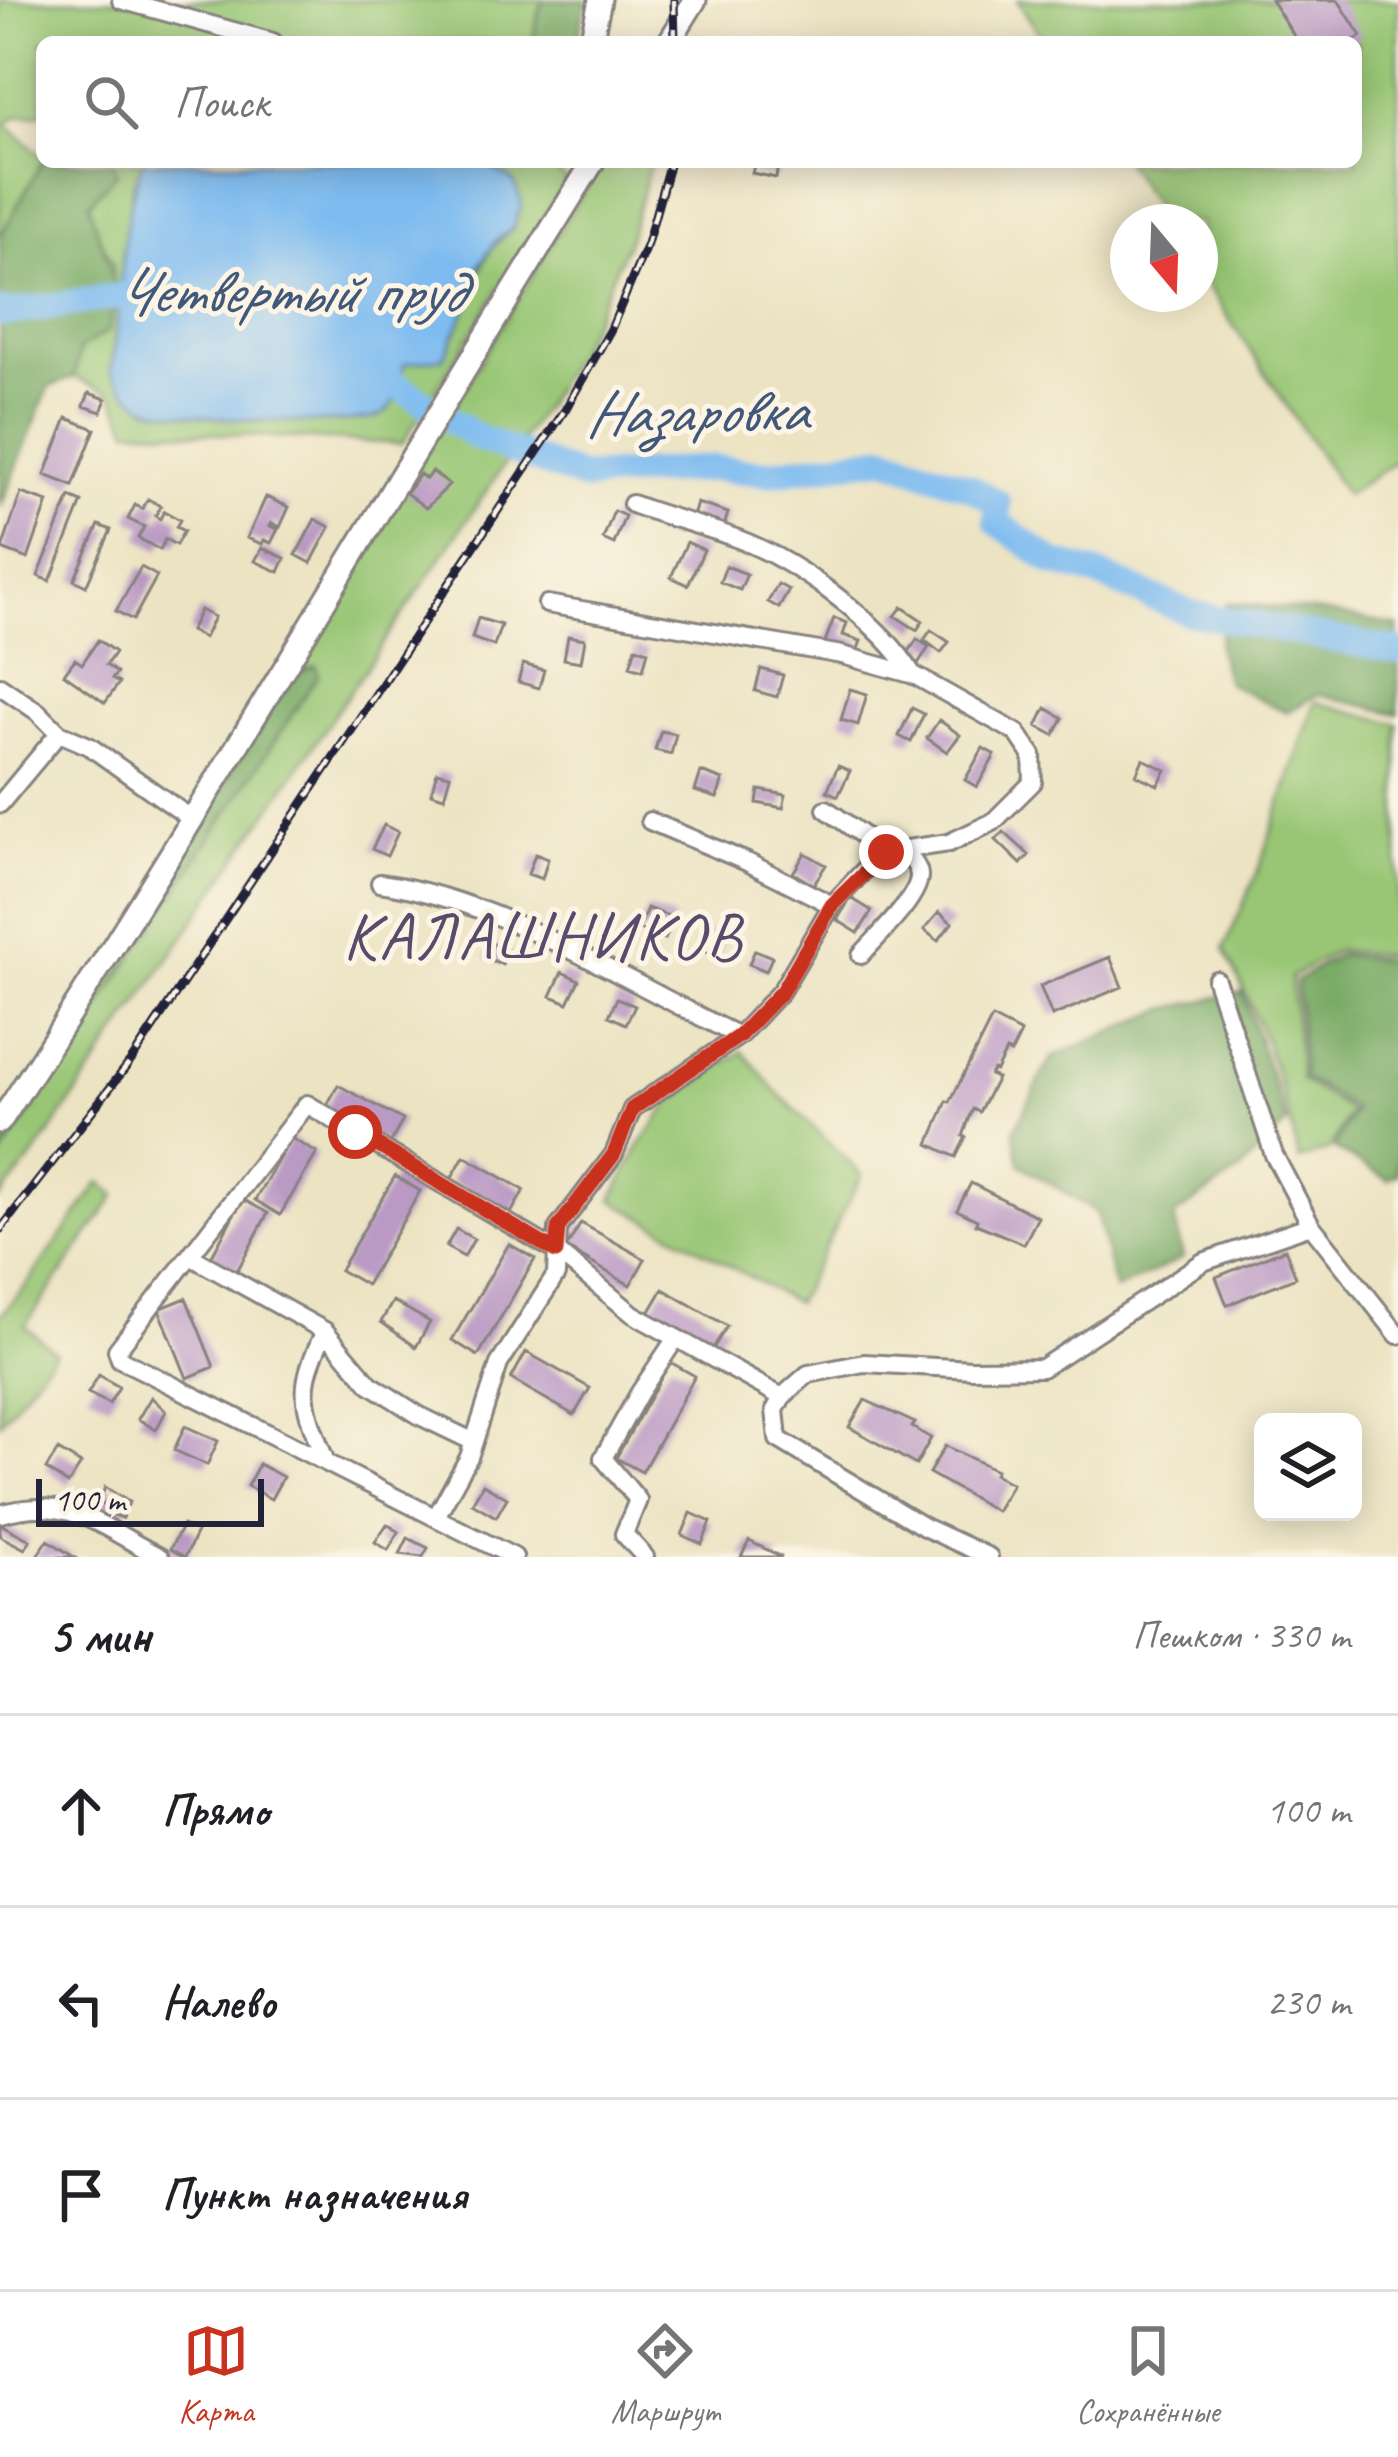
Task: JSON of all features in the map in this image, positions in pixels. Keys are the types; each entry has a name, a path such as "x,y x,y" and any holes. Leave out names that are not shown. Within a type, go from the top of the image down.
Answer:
{"street":[{"path":"122,0 251,36"},
{"path":"592,36 600,0"},
{"path":"674,36 695,0"},
{"path":"0,1123 193,820 385,497 589,168"},
{"path":"632,504 741,539 778,560 872,624 914,675"},
{"path":"437,1515 474,1442 499,1364 556,1274 558,1228 614,1154 632,1109 739,1036 782,991 832,905 894,851 949,843 993,822 1033,782 1032,755 1017,733 914,675 842,655 547,604"},
{"path":"0,686 38,712 58,733 89,746 193,820"},
{"path":"0,804 58,733"},
{"path":"826,809 917,867 920,879 914,894 861,955"},
{"path":"650,820 832,905"},
{"path":"380,883 412,888 480,912 582,956 739,1036"},
{"path":"1216,980 1274,1156 1311,1226 1398,1335"},
{"path":"514,1557 120,1359 117,1350 307,1104 556,1252 633,1313 782,1397"},
{"path":"989,1557 924,1527 778,1439 775,1411 782,1397 808,1374 864,1363 1042,1369 1203,1262 1311,1226"},
{"path":"190,1256 325,1331 370,1384 474,1442"},
{"path":"325,1331 307,1368 304,1398 326,1462"},
{"path":"645,1557 624,1534 638,1501 603,1458 676,1338"},
{"path":"0,1514 32,1505 61,1506 160,1557"}],"green space":[{"path":"0,0 542,0 533,36 36,36 36,114 16,116 6,124 36,152 39,168 0,237"},
{"path":"542,0 587,0 578,36 533,36"},
{"path":"1017,0 1398,0 1398,460 1346,495 1218,302 1218,204 1153,204 1129,168 1362,168 1362,36 1041,36"},
{"path":"39,168 115,168 117,173 89,203 112,279 108,331 80,349 74,377 49,387 0,508 0,237"},
{"path":"115,168 141,168 132,189 111,372 147,408 261,422 403,364 444,356 482,266 513,228 514,182 492,168 553,168 567,181 402,444 129,429 112,394 74,377 80,349 108,331 113,264 89,203 117,173"},
{"path":"597,168 649,168 628,241 591,324 547,402 39,1149 0,1198 0,1158 318,675 290,675"},
{"path":"1227,603 1322,612 1398,626 1398,714 1319,694 1287,712 1227,683 1218,648"},
{"path":"316,666 318,675 0,1158 0,1139 76,1026 290,675"},
{"path":"1315,702 1398,724 1398,957 1338,950 1291,977 1301,1080 1350,1111 1330,1149 1299,1160 1269,1052 1224,949 1259,868"},
{"path":"1340,954 1398,962 1398,1174 1388,1180 1334,1148 1354,1109 1304,1078 1296,981"},
{"path":"1242,992 1287,1123 1240,1171 1174,1216 1183,1258 1115,1290 1096,1212 1020,1164 1014,1131 1051,1058 1166,1009"},
{"path":"742,1051 862,1175 796,1303 612,1200 639,1147 671,1101"},
{"path":"100,1182 116,1195 25,1326 55,1352 0,1423 0,1316"}],"water":[{"name":"Четвертый пруд","path":"141,168 492,168 514,182 522,204 513,228 496,241 480,264 444,357 404,364 396,398 383,414 338,422 263,421 144,405 111,372 134,187"}],"building":[{"path":"1271,0 1338,0 1361,36 1294,36"},
{"path":"753,168 778,168 776,178 752,173"},
{"path":"89,393 106,399 101,412 84,406"},
{"path":"67,418 95,429 73,486 45,475"},
{"path":"432,471 449,485 426,508 406,493 420,474 426,479"},
{"path":"21,493 48,502 28,559 2,549"},
{"path":"70,497 82,502 50,581 38,576"},
{"path":"266,497 289,507 280,527 270,526 278,529 271,543 264,540 262,544 247,538"},
{"path":"148,499 161,506 155,516 160,519 164,511 180,520 176,527 184,531 176,545 165,539 160,550 138,538 144,527 128,519 135,505 142,509"},
{"path":"697,503 728,513 723,530 692,520"},
{"path":"614,511 625,516 614,544 603,539"},
{"path":"315,519 330,527 311,563 296,555"},
{"path":"99,525 111,530 86,586 74,580"},
{"path":"687,542 704,550 688,585 671,577"},
{"path":"262,548 285,558 279,572 255,561"},
{"path":"726,566 747,574 740,590 720,582"},
{"path":"141,567 157,576 133,620 116,611"},
{"path":"778,584 789,590 779,608 768,602"},
{"path":"902,607 923,621 917,630 895,616"},
{"path":"200,610 214,617 204,638 190,631"},
{"path":"478,618 501,625 494,646 472,638"},
{"path":"834,618 847,623 843,635 861,641 856,654 825,642"},
{"path":"931,630 949,642 941,653 924,640"},
{"path":"568,636 585,639 581,662 564,659"},
{"path":"917,639 929,647 917,665 905,658"},
{"path":"98,640 115,652 106,665 117,673 112,679 119,683 105,703 64,674 75,659 82,664"},
{"path":"636,647 648,651 643,670 630,666"},
{"path":"523,664 544,670 539,688 518,682"},
{"path":"761,669 783,675 777,697 755,691"},
{"path":"850,689 867,694 858,725 841,720"},
{"path":"912,708 924,714 911,742 899,736"},
{"path":"1046,708 1063,718 1054,735 1037,726"},
{"path":"939,720 960,735 947,752 927,738"},
{"path":"661,731 676,734 671,754 655,750"},
{"path":"983,748 995,755 977,787 965,780"},
{"path":"1143,759 1166,770 1158,785 1136,775"},
{"path":"838,766 850,771 838,796 827,791"},
{"path":"437,772 450,775 444,797 431,793"},
{"path":"701,772 723,780 717,798 695,791"},
{"path":"759,790 786,795 783,808 757,803"},
{"path":"384,825 398,832 387,856 372,849"},
{"path":"1004,832 1029,855 1021,864 996,840"},
{"path":"805,853 826,865 813,885 793,873"},
{"path":"535,854 548,859 542,879 528,874"},
{"path":"851,898 872,911 858,933 837,920"},
{"path":"647,908 674,918 665,939 639,929"},
{"path":"939,912 952,923 938,941 924,930"},
{"path":"702,931 724,939 718,956 696,948"},
{"path":"491,943 508,950 502,964 485,958"},
{"path":"755,950 772,957 766,971 749,964"},
{"path":"1110,957 1122,987 1052,1016 1040,986"},
{"path":"562,972 579,980 568,1003 551,996"},
{"path":"617,998 635,1006 626,1024 609,1016"},
{"path":"992,1018 1021,1033 1011,1053 1006,1051 990,1075 997,1078 979,1112 973,1109 956,1157 929,1144"},
{"path":"338,1085 403,1120 389,1145 325,1109"},
{"path":"291,1138 317,1153 280,1215 255,1200"},
{"path":"464,1156 524,1190 510,1215 450,1181"},
{"path":"395,1176 420,1191 366,1285 340,1270"},
{"path":"971,1183 1038,1217 1024,1244 976,1224 977,1220 957,1210"},
{"path":"242,1199 268,1213 234,1277 208,1263"},
{"path":"581,1223 645,1259 630,1285 566,1248"},
{"path":"456,1229 474,1239 464,1257 446,1247"},
{"path":"509,1244 535,1259 478,1356 452,1340"},
{"path":"1285,1249 1296,1277 1227,1305 1216,1277"},
{"path":"663,1289 727,1326 712,1350 649,1313"},
{"path":"186,1298 214,1367 187,1378 159,1309"},
{"path":"393,1301 430,1322 416,1347 381,1322"},
{"path":"526,1352 590,1388 574,1415 511,1379"},
{"path":"670,1362 695,1376 642,1472 616,1458"},
{"path":"99,1375 119,1387 109,1404 88,1393"},
{"path":"151,1397 166,1411 156,1430 138,1419"},
{"path":"865,1400 915,1423 912,1427 931,1438 916,1465 849,1427"},
{"path":"185,1426 218,1441 207,1465 174,1450"},
{"path":"945,1446 996,1470 994,1474 1012,1484 996,1511 929,1473"},
{"path":"58,1450 81,1464 68,1484 46,1469"},
{"path":"259,1464 283,1477 271,1499 247,1486"},
{"path":"483,1484 507,1498 496,1517 472,1503"},
{"path":"105,1487 129,1502 122,1518 99,1503"},
{"path":"691,1513 711,1522 702,1544 682,1535"},
{"path":"0,1524 30,1540 25,1549 0,1536"},
{"path":"387,1524 399,1532 388,1550 375,1542"},
{"path":"183,1525 197,1532 185,1557 170,1549"},
{"path":"408,1538 428,1548 423,1557 400,1554"},
{"path":"48,1540 74,1557 36,1557"},
{"path":"749,1541 782,1557 741,1557"}],"waterway":[{"name":"Назаровка","path":"0,311 154,291"},
{"name":"Назаровка","path":"372,368 476,437 583,478 713,468 766,473 885,457 970,487 998,503 997,522 1054,563 1097,574 1190,613 1398,651"}],"railway":[{"path":"674,0 675,36"},
{"path":"0,1230 133,1058 565,410 611,329 647,244 668,168"}],"district":[{"name":"КАЛАШНИКОВ","path":"543,936"}],"route":[{"path":"355,1132 556,1252 558,1228 614,1154 632,1109 739,1036 782,991 832,905 886,852"}]}
